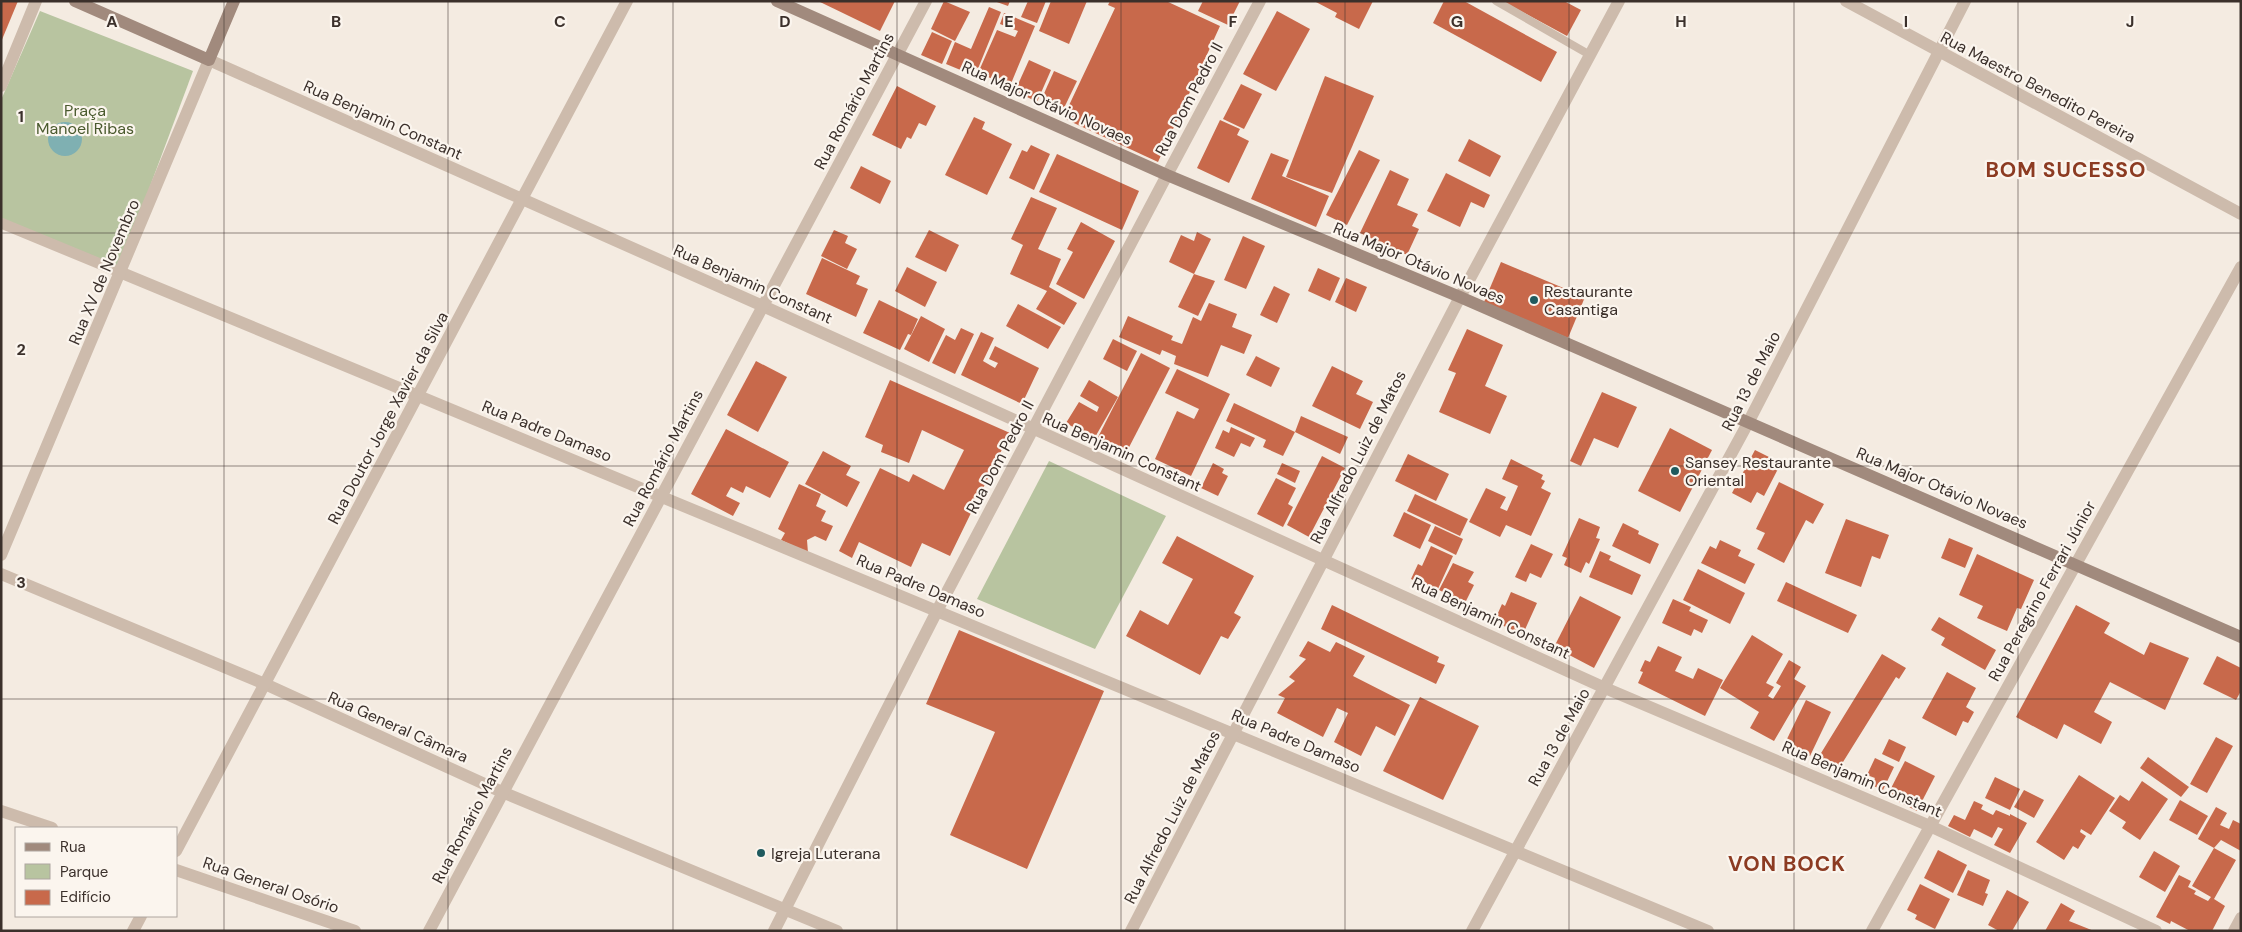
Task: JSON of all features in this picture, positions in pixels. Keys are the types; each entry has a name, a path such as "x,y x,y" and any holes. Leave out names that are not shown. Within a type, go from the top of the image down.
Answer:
{"main road":[{"name":"Rua Benjamin Constant","path":"75,1 209,60"},
{"name":"Rua XV de Novembro","path":"209,60 234,1"},
{"name":"Rua Major Otávio Novaes","path":"777,1 1167,175 1460,296 2241,637"}],"street":[{"path":"1,86 36,1"},
{"name":"Rua Doutor Jorge Xavier da Silva","path":"178,847 627,1"},
{"name":"Rua Romário Martins","path":"429,931 926,1"},
{"name":"Rua Dom Pedro II","path":"774,931 1032,429 1260,1"},
{"name":"Rua Alfredo Luiz de Matos","path":"1131,931 1460,296 1619,1"},
{"name":"Rua Maestro Benedito Pereira","path":"1846,1 2241,214"},
{"name":"Rua 13 de Maio","path":"1472,931 1514,850 1605,688 1748,422 1966,1"},
{"name":"Rua Benjamin Constant","path":"209,60 763,306 1605,688 1930,826 2156,931"},
{"name":"Rua XV de Novembro","path":"1,555 122,273 209,60"},
{"path":"1,223 122,273"},
{"name":"Rua Peregrino Ferrari Júnior","path":"1872,931 2241,267"},
{"name":"Rua Padre Damaso","path":"122,273 1708,931"},
{"name":"Rua General Câmara","path":"1,574 265,684 502,792 838,931"},
{"path":"1,811 49,827"},
{"name":"Rua General Osório","path":"178,871 355,931"},
{"path":"133,931 140,917"},
{"path":"2234,931 2241,918"}],"lane":[{"path":"1496,1 1590,55"}],"green space":[{"name":"Praça Manoel Ribas","path":"40,11 193,71 120,267 1,218 1,100"},
{"path":"1049,461 1166,516 1095,649 977,599"}],"water":[{"path":"65,122 77,127 82,139 77,151 65,156 53,151 48,139 53,127"}],"building":[{"path":"1,1 18,1 1,42"},
{"path":"818,1 895,1 880,31"},
{"path":"944,1 970,12 955,41 931,29"},
{"path":"994,1 1010,1 1008,6"},
{"path":"1028,1 1046,1 1037,23 1021,17"},
{"path":"1051,1 1087,1 1069,44 1039,31"},
{"path":"1110,1 1166,1 1220,26 1158,162 1063,118 1115,8 1108,5"},
{"path":"1203,1 1240,1 1228,25 1198,11"},
{"path":"1314,1 1373,1 1359,29 1335,17 1337,13"},
{"path":"1444,1 1464,1 1557,52 1541,82 1433,23"},
{"path":"1502,1 1564,1 1581,10 1567,36"},
{"path":"989,7 1001,12 975,76 946,64 955,42 971,49"},
{"path":"1277,11 1310,29 1276,91 1243,74"},
{"path":"1004,13 1035,26 1010,86 978,73 997,30 1015,37 1018,31 1000,24"},
{"path":"932,32 952,41 942,64 921,55"},
{"path":"1029,60 1051,70 1037,102 1015,91"},
{"path":"1054,71 1077,81 1064,108 1042,98"},
{"path":"1325,76 1374,96 1332,193 1286,177"},
{"path":"1241,84 1262,94 1244,129 1223,119"},
{"path":"897,86 936,106 926,126 919,123 911,139 907,137 901,149 872,135"},
{"path":"974,117 985,122 982,129 1012,144 987,195 945,175"},
{"path":"1220,120 1240,129 1237,135 1249,141 1229,183 1197,168"},
{"path":"1469,139 1501,156 1490,177 1458,161"},
{"path":"1031,145 1050,154 1034,190 1009,178 1022,150 1027,152"},
{"path":"1359,150 1380,160 1347,225 1326,215"},
{"path":"1271,153 1289,160 1282,176 1329,196 1316,227 1251,199"},
{"path":"1057,154 1139,191 1122,230 1039,192"},
{"path":"861,166 891,181 880,204 850,188"},
{"path":"1390,170 1409,179 1397,205 1418,214 1412,226 1419,229 1407,255 1360,233"},
{"path":"1446,173 1490,195 1484,208 1471,202 1460,227 1427,211"},
{"path":"1031,197 1057,208 1038,249 1061,259 1049,287 1077,303 1064,325 1036,309 1047,291 1010,274 1023,245 1011,239"},
{"path":"1081,222 1115,241 1084,299 1056,284 1073,252 1067,249"},
{"path":"834,230 848,236 845,243 857,249 847,269 821,256"},
{"path":"929,230 959,245 946,272 915,257"},
{"path":"1197,232 1211,239 1194,274 1169,262 1181,235 1194,241"},
{"path":"1243,236 1265,246 1246,289 1224,280"},
{"path":"822,258 860,276 856,284 868,289 856,317 806,294"},
{"name":"Restaurante Casantiga","path":"1501,262 1585,297 1568,338 1484,302"},
{"path":"907,267 937,282 925,307 895,291"},
{"path":"1318,268 1340,278 1330,301 1308,291"},
{"path":"1194,274 1215,281 1198,316 1178,307"},
{"path":"1346,278 1367,287 1356,312 1335,302"},
{"path":"1274,286 1290,294 1277,323 1260,315"},
{"path":"879,300 918,319 911,335 908,334 900,350 863,333"},
{"path":"1209,303 1237,314 1232,327 1252,335 1244,354 1221,345 1208,377 1174,364 1176,356 1162,350 1160,355 1119,337 1128,316 1173,336 1171,340 1182,344 1193,317 1201,321"},
{"path":"1018,304 1061,327 1048,349 1006,326"},
{"path":"921,316 945,329 929,362 904,349"},
{"path":"961,328 974,334 955,374 932,363 946,335 955,340"},
{"path":"1467,329 1503,345 1485,386 1507,396 1490,434 1439,412 1456,373 1448,370"},
{"path":"981,332 994,338 983,361 995,368 998,363 989,359 995,346 1039,368 1022,404 961,375"},
{"path":"1113,339 1137,351 1127,371 1103,359"},
{"path":"1141,353 1170,368 1125,455 1096,441"},
{"path":"1256,356 1280,368 1271,387 1246,375"},
{"path":"756,361 787,377 758,432 727,415"},
{"path":"1332,366 1363,381 1356,394 1373,402 1360,429 1312,406"},
{"path":"1177,369 1230,394 1191,476 1155,459 1177,411 1194,419 1199,409 1165,393"},
{"path":"890,380 1010,433 950,556 922,543 911,567 859,542 852,558 839,551 880,468 909,482 913,474 944,490 964,450 922,430 909,463 881,452 883,445 865,437"},
{"path":"1089,380 1118,397 1094,439 1066,423 1079,402 1097,412 1099,407 1080,396"},
{"path":"1602,392 1637,407 1618,448 1594,438 1581,466 1570,461"},
{"path":"1234,403 1295,432 1283,456 1263,447 1266,440 1226,421"},
{"path":"1301,416 1348,437 1340,454 1295,432"},
{"path":"1231,427 1255,438 1250,447 1241,443 1234,457 1215,448 1223,430 1229,433"},
{"name":"Sansey Restaurante Oriental","path":"1670,428 1712,450 1680,512 1638,491"},
{"path":"726,429 789,462 770,498 746,486 743,493 731,487 726,496 740,503 733,516 691,494"},
{"path":"1755,450 1781,463 1764,496 1757,492 1751,503 1732,493"},
{"path":"823,451 851,466 846,475 860,482 847,507 805,484"},
{"path":"1408,454 1449,474 1436,501 1395,481"},
{"path":"1322,456 1345,468 1309,537 1287,525"},
{"path":"1511,459 1543,475 1541,479 1545,481 1541,488 1551,493 1531,536 1506,525 1500,537 1469,522 1486,488 1506,497 1500,508 1507,511 1518,486 1502,479"},
{"path":"1213,463 1224,469 1222,473 1228,476 1218,496 1201,488"},
{"path":"1282,463 1300,471 1295,483 1277,474"},
{"path":"1276,478 1296,488 1288,504 1293,507 1283,527 1257,514"},
{"path":"1779,482 1824,504 1813,524 1806,520 1784,563 1757,549 1765,533 1756,529"},
{"path":"799,484 821,494 816,506 826,511 821,521 833,526 826,541 815,536 807,540 808,553 781,540 785,533 778,529"},
{"path":"1415,494 1468,519 1460,536 1407,511"},
{"path":"1404,512 1431,525 1420,549 1393,536"},
{"path":"1579,518 1600,527 1596,538 1600,539 1589,564 1586,562 1581,573 1564,565 1567,558 1562,556"},
{"path":"1846,519 1889,535 1880,559 1872,556 1861,587 1825,573"},
{"path":"1623,523 1639,531 1638,534 1659,544 1650,564 1612,546"},
{"path":"1435,526 1463,539 1456,555 1428,541"},
{"path":"1177,536 1254,576 1234,613 1241,617 1228,639 1221,636 1200,675 1126,636 1140,610 1168,625 1193,579 1162,563"},
{"path":"1949,538 1973,548 1965,568 1941,558"},
{"path":"1720,540 1741,550 1738,556 1755,564 1745,584 1701,563 1710,546 1716,549"},
{"path":"1531,544 1553,554 1541,578 1530,573 1526,582 1515,577"},
{"path":"1431,546 1453,556 1437,591 1411,579 1418,564 1422,566"},
{"path":"1600,551 1611,556 1609,560 1641,575 1632,595 1589,577"},
{"path":"1977,554 2034,580 2021,609 2017,608 2007,631 1977,618 1983,606 1959,595"},
{"path":"1453,563 1474,572 1468,582 1474,585 1465,603 1439,590"},
{"path":"1698,569 1745,593 1730,624 1683,600"},
{"path":"1786,582 1857,615 1848,633 1777,601"},
{"path":"1511,592 1537,603 1523,634 1494,622 1502,604 1505,606"},
{"path":"1580,596 1621,617 1594,668 1554,647"},
{"path":"1673,599 1691,607 1689,611 1708,620 1702,633 1694,629 1691,636 1662,623"},
{"path":"1332,605 1439,657 1437,662 1445,665 1436,684 1321,629"},
{"path":"2076,605 2110,623 2104,633 2144,655 2150,642 2189,658 2165,710 2110,682 2094,712 2112,722 2101,744 2064,724 2057,739 2016,717"},
{"path":"1939,617 1996,650 1985,670 1941,645 1945,638 1931,630"},
{"path":"959,630 1104,691 1027,869 950,835 995,732 926,704"},
{"path":"1752,635 1783,654 1766,683 1774,687 1768,696 1773,699 1781,686 1776,683 1789,660 1801,667 1794,679 1806,686 1774,741 1750,728 1759,712 1720,688"},
{"path":"1308,641 1330,652 1336,642 1365,656 1353,676 1410,705 1395,736 1376,726 1361,756 1334,742 1348,713 1337,708 1323,737 1277,713 1285,698 1278,695 1295,681 1289,677 1306,659 1299,656"},
{"path":"1658,646 1682,657 1675,671 1693,679 1698,668 1723,680 1705,716 1638,683 1643,672 1640,671 1645,660 1650,662"},
{"path":"1882,654 1906,668 1899,679 1896,677 1838,770 1818,758"},
{"path":"2217,656 2241,668 2241,691 2236,700 2203,684"},
{"path":"1947,672 1976,688 1966,707 1974,712 1968,723 1963,721 1956,736 1922,718"},
{"path":"1420,697 1479,726 1443,800 1383,771"},
{"path":"1806,700 1831,712 1810,756 1785,743"},
{"path":"2216,737 2233,746 2207,793 2190,784"},
{"path":"1889,739 1906,747 1899,762 1882,754"},
{"path":"2148,757 2189,787 2181,797 2140,768"},
{"path":"1875,758 1894,767 1883,790 1871,785 1875,778 1867,775"},
{"path":"1905,761 1935,776 1917,811 1887,796"},
{"path":"2079,775 2115,798 2091,835 2081,829 2080,832 2086,836 2078,849 2073,846 2064,860 2036,842"},
{"path":"1995,777 2020,789 2010,810 1985,798"},
{"path":"2142,781 2168,799 2140,840 2122,828 2126,822 2109,811 2120,795 2129,801"},
{"path":"2024,790 2044,800 2034,818 2014,807"},
{"path":"2180,800 2208,816 2197,835 2169,820"},
{"path":"1974,801 1983,805 1981,809 1993,815 1996,810 2010,816 2010,814 2027,823 2010,853 1994,845 2003,829 1998,827 1992,838 1974,829 1970,837 1948,826 1954,815 1965,820"},
{"path":"2216,807 2227,813 2220,825 2229,829 2233,820 2241,824 2241,851 2221,840 2214,848 2198,839"},
{"path":"2214,848 2236,860 2214,899 2225,906 2212,931 2190,931 2171,921 2170,924 2156,917 2179,875 2191,881 2188,887 2196,891 2194,894 2208,901 2211,897 2192,886"},
{"path":"1938,850 1967,865 1953,893 1924,878"},
{"path":"2154,851 2180,866 2165,892 2139,877"},
{"path":"1968,870 1990,880 1985,893 1988,894 1983,906 1957,895"},
{"path":"1920,884 1950,899 1935,929 1915,919 1917,915 1907,910"},
{"path":"2007,890 2029,902 2012,931 1999,931 1988,925"},
{"path":"2061,903 2075,911 2069,921 2094,931 2045,931"}],"place":[{"name":"Restaurante Casantiga","path":"1534,300"},
{"name":"Sansey Restaurante Oriental","path":"1675,471"},
{"name":"Igreja Luterana","path":"761,853"}],"district":[{"name":"BOM SUCESSO","path":"2066,170"},
{"name":"VON BOCK","path":"1787,864"}]}
